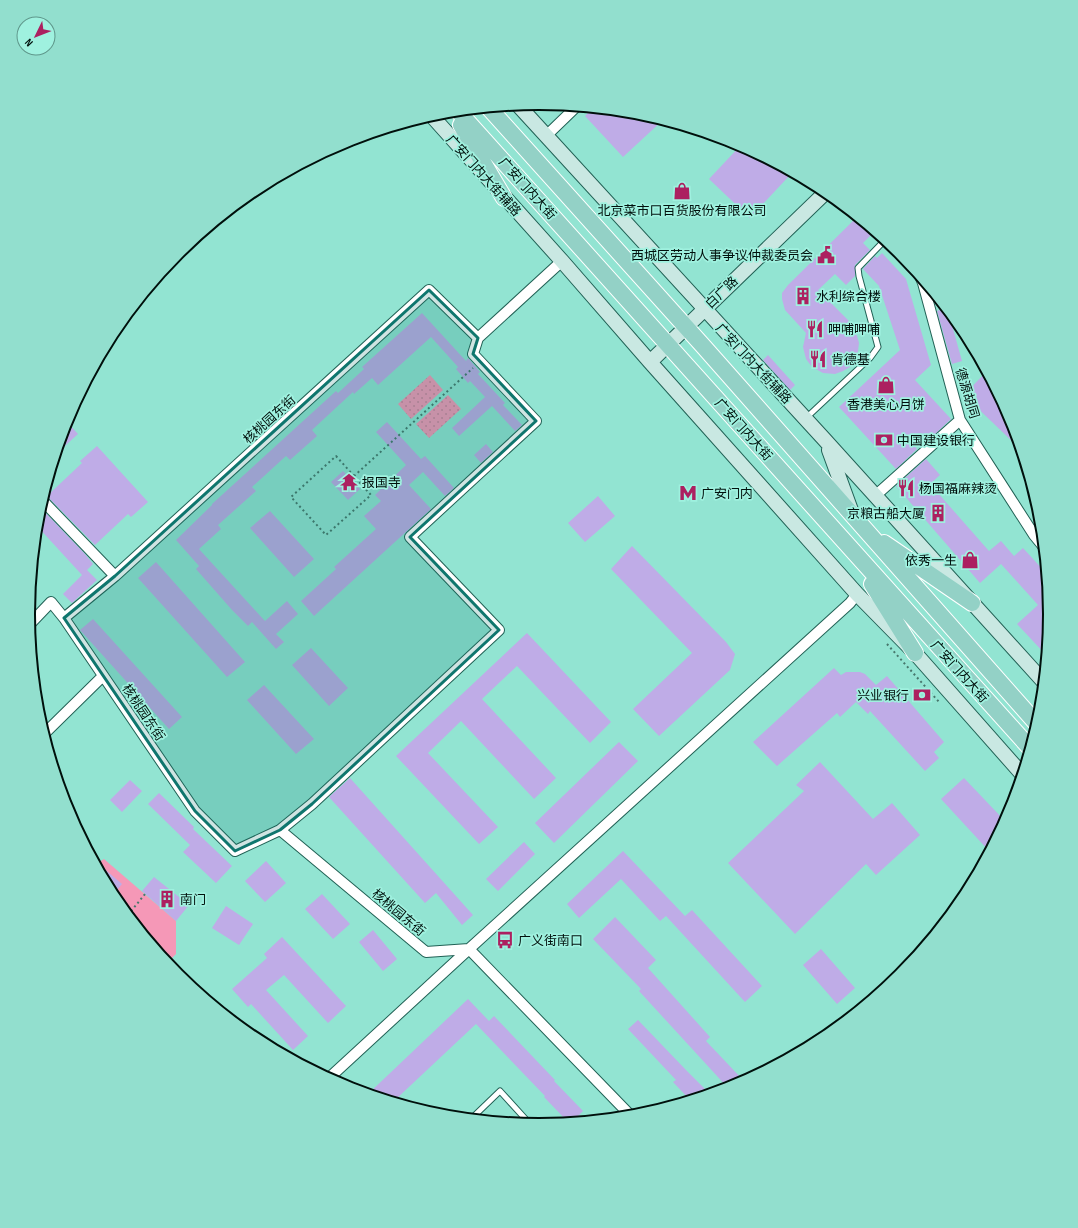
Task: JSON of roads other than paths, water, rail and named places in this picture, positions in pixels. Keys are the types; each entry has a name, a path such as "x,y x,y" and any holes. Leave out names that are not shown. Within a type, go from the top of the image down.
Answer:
{"main road":[{"name":"广安门内大街","path":"493,112 686,326 1032,718"},
{"name":"广安门内大街","path":"462,116 1026,744"},
{"path":"457,117 504,198"},
{"path":"865,530 972,603"},
{"path":"848,547 915,653"}],"street":[{"name":"广安门内大街辅路","path":"523,110 806,419 972,603"},
{"path":"546,136 572,111"},
{"name":"广安门内大街辅路","path":"436,121 858,594"},
{"name":"白广路","path":"650,362 821,197"},
{"path":"280,830 312,804 499,630 410,537 536,421 473,354 478,338 562,261"},
{"name":"核桃园东街","path":"468,949 426,952 280,830 236,851 194,811 64,618 115,576 429,290 478,338"},
{"name":"德源胡同","path":"925,290 960,420 1037,539"},
{"path":"876,496 960,420"},
{"name":"广安门内大街","path":"824,439 834,461 852,515"},
{"path":"47,506 115,576"},
{"path":"333,1074 468,949 858,594"},
{"name":"广安门内大街","path":"858,594 915,653 1018,770"},
{"path":"35,619 51,602 64,618"},
{"path":"972,603 1039,677"},
{"path":"49,729 103,676"},
{"path":"468,949 625,1110"}],"lane":[{"path":"806,419 870,358 878,347 858,268 881,244"},
{"path":"476,1114 500,1091 524,1118"}],"place":[{"name":"北京菜市口百货股份有限公司","path":"682,191"},
{"name":"西城区劳动人事争议仲裁委员会","path":"826,255"},
{"name":"水利综合楼","path":"803,296"},
{"name":"呷哺呷哺","path":"815,329"},
{"name":"肯德基","path":"818,359"},
{"name":"香港美心月饼","path":"886,385"},
{"name":"中国建设银行","path":"884,440"},
{"name":"报国寺","path":"349,482"},
{"name":"杨国福麻辣烫","path":"906,488"},
{"name":"广安门内","path":"688,493"},
{"name":"京粮古船大厦","path":"938,513"},
{"name":"依秀一生","path":"970,560"},
{"name":"兴业银行","path":"922,695"},
{"name":"南门","path":"167,899"},
{"name":"广义街南口","path":"505,940"}]}
